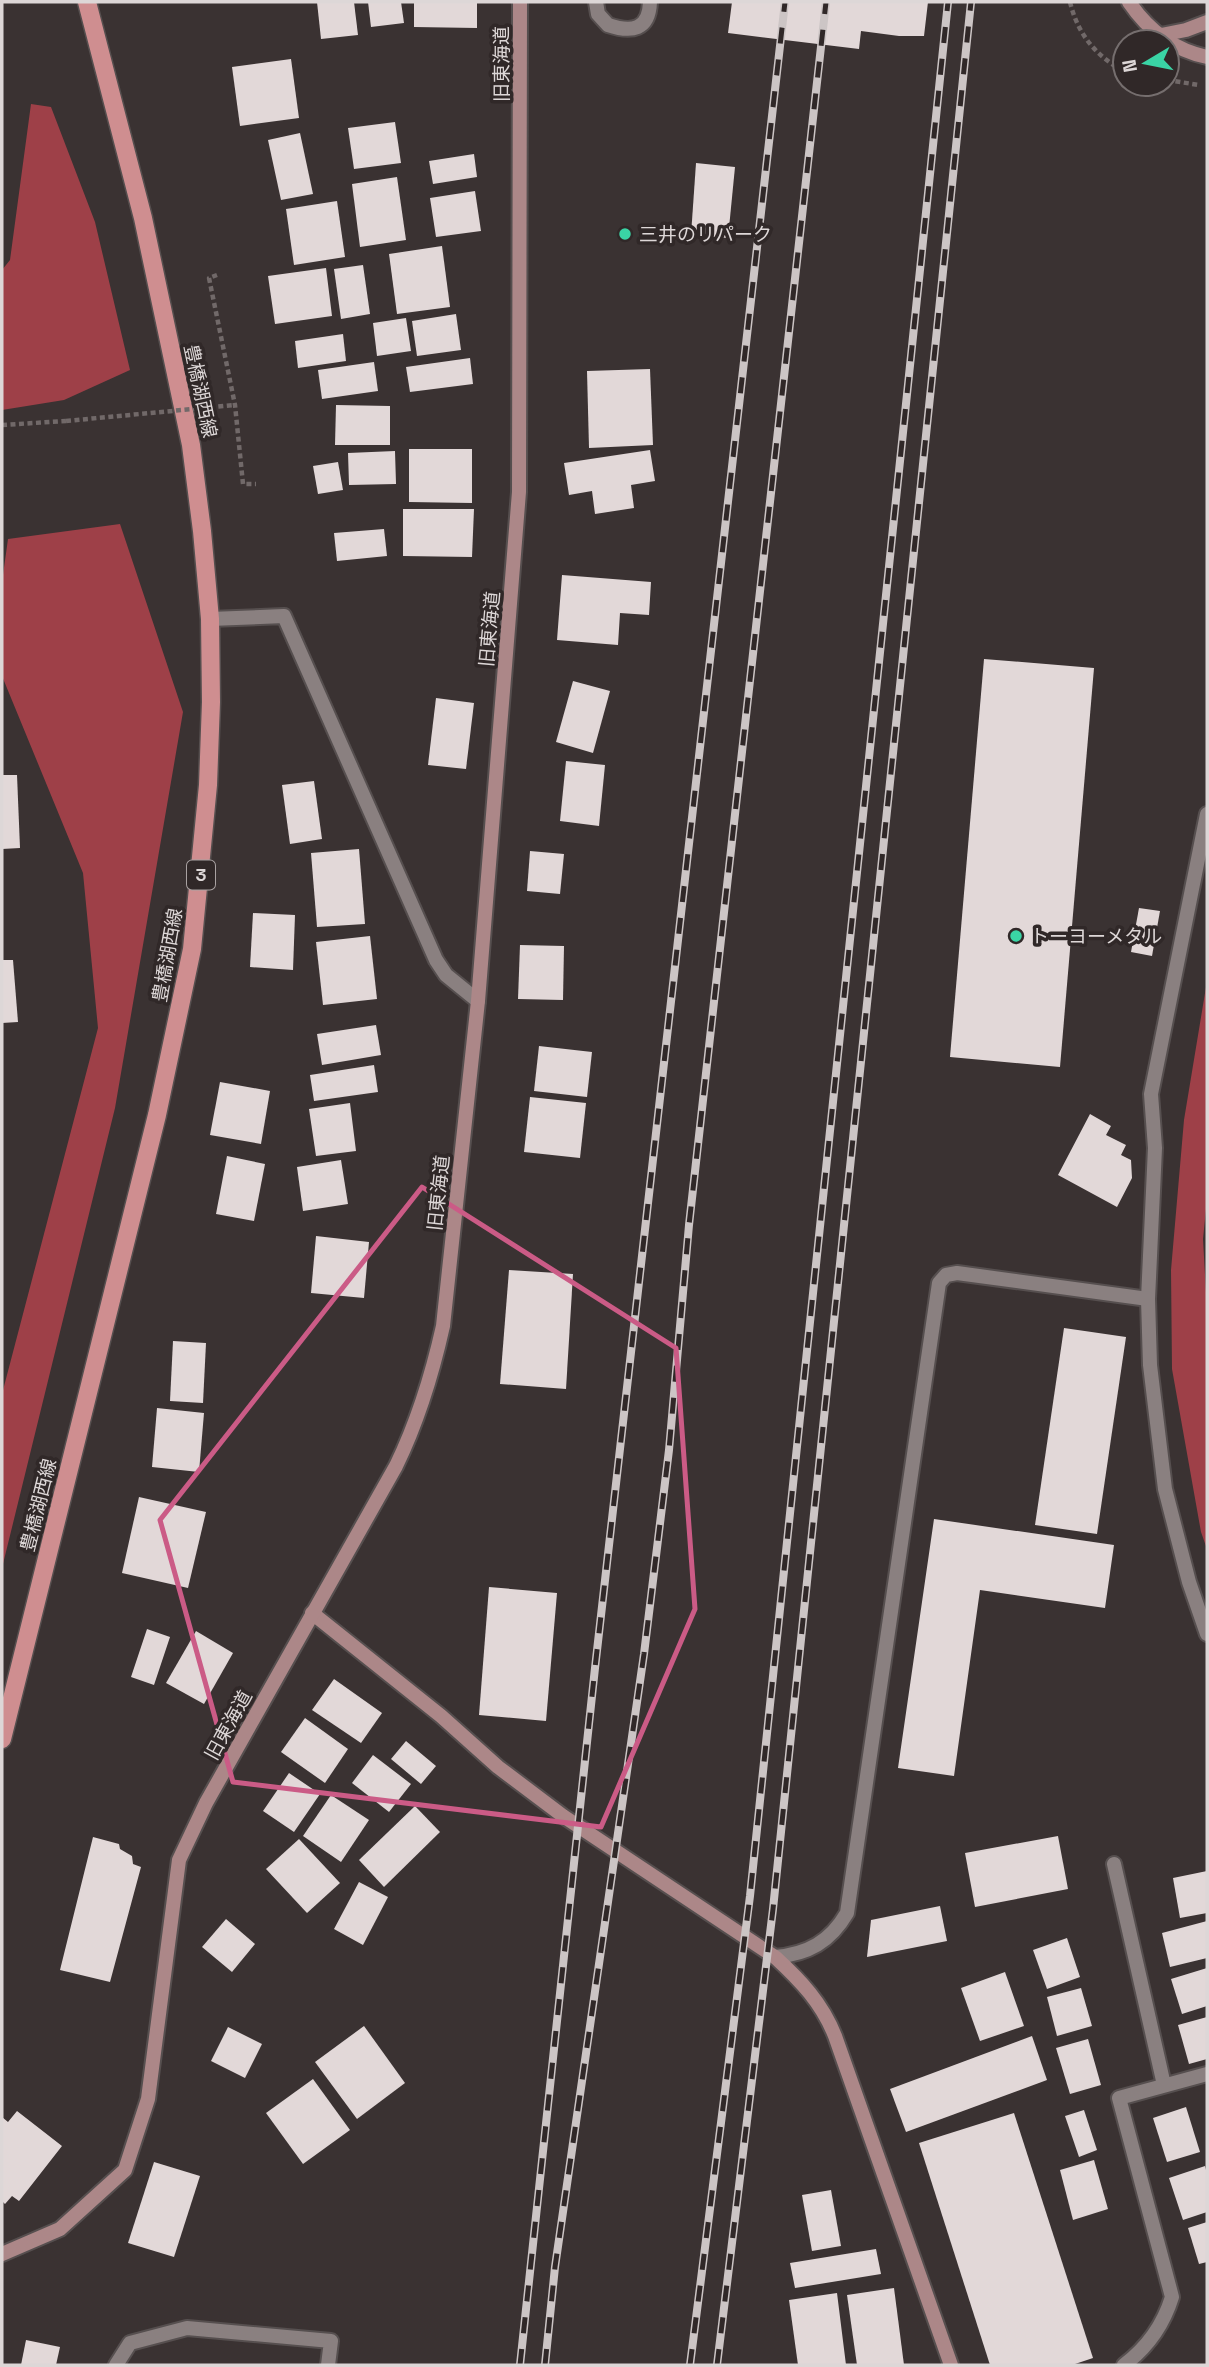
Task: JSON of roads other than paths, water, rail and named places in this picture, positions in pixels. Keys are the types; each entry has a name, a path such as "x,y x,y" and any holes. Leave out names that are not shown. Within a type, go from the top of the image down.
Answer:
{"main road":[{"name":"豊橋湖西線","path":"2,1739 157,1115 192,949 208,785 210,619 191,445 143,218 87,2"}],"street":[{"name":"旧東海道","path":"2,2254 60,2229 125,2170 148,2099 179,1860 206,1803 396,1466 412,1433 435,1362 443,1326 478,1001 519,492 520,2"},
{"path":"596,2 598,14 608,25 633,27 648,20 650,2"},
{"path":"1129,2 1153,28"},
{"path":"1181,31 1207,22"},
{"path":"1181,49 1207,57"},
{"path":"210,619 284,616 436,960 446,975 478,1001"},
{"path":"1207,814 1151,1094 1155,1148 1148,1299 1150,1365 1165,1489 1189,1582 1207,1634"},
{"path":"775,1957 804,1952 818,1946 834,1932 847,1913 939,1283 946,1275 957,1273 1148,1299"},
{"path":"312,1613 441,1716 498,1767 552,1808 775,1957 804,1984 830,2022 951,2365"},
{"path":"1114,1864 1164,2085"},
{"path":"1124,2365 1150,2342 1172,2297 1119,2098 1207,2074"},
{"path":"116,2365 130,2343 187,2328 331,2341 328,2365"}],"railway":[{"path":"520,2365 595,1668 785,2"},
{"path":"545,2365 555,2267 644,1654 669,1450 689,1225 826,2"},
{"path":"690,2365 750,1896 948,2"},
{"path":"717,2365 773,1909 971,2"}],"place":[{"name":"三井のリパーク","path":"625,234"},
{"name":"トーヨーメタル","path":"1016,936"}]}
